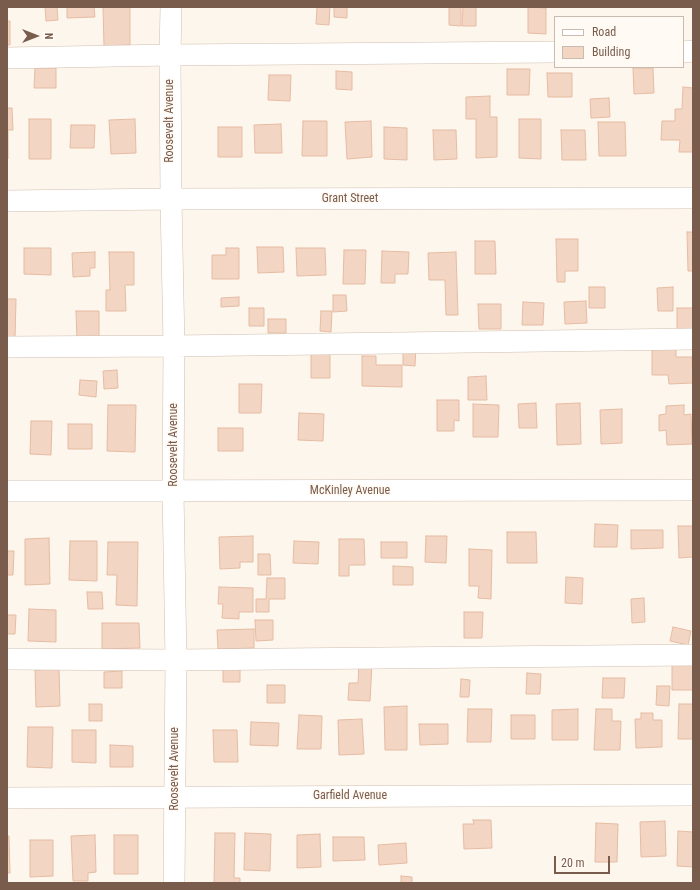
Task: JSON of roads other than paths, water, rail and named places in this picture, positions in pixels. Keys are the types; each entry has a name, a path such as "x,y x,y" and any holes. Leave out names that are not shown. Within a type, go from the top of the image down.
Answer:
{"street":[{"name":"Roosevelt Avenue","path":"171,7 171,199 174,346 176,660 174,883"},
{"path":"7,58 170,55 554,52"},
{"name":"Grant Street","path":"7,201 171,199 693,198"},
{"path":"7,347 693,339"},
{"name":"McKinley Avenue","path":"7,492 693,490"},
{"path":"7,659 176,660 693,655"},
{"name":"Garfield Avenue","path":"7,798 693,795"}]}
